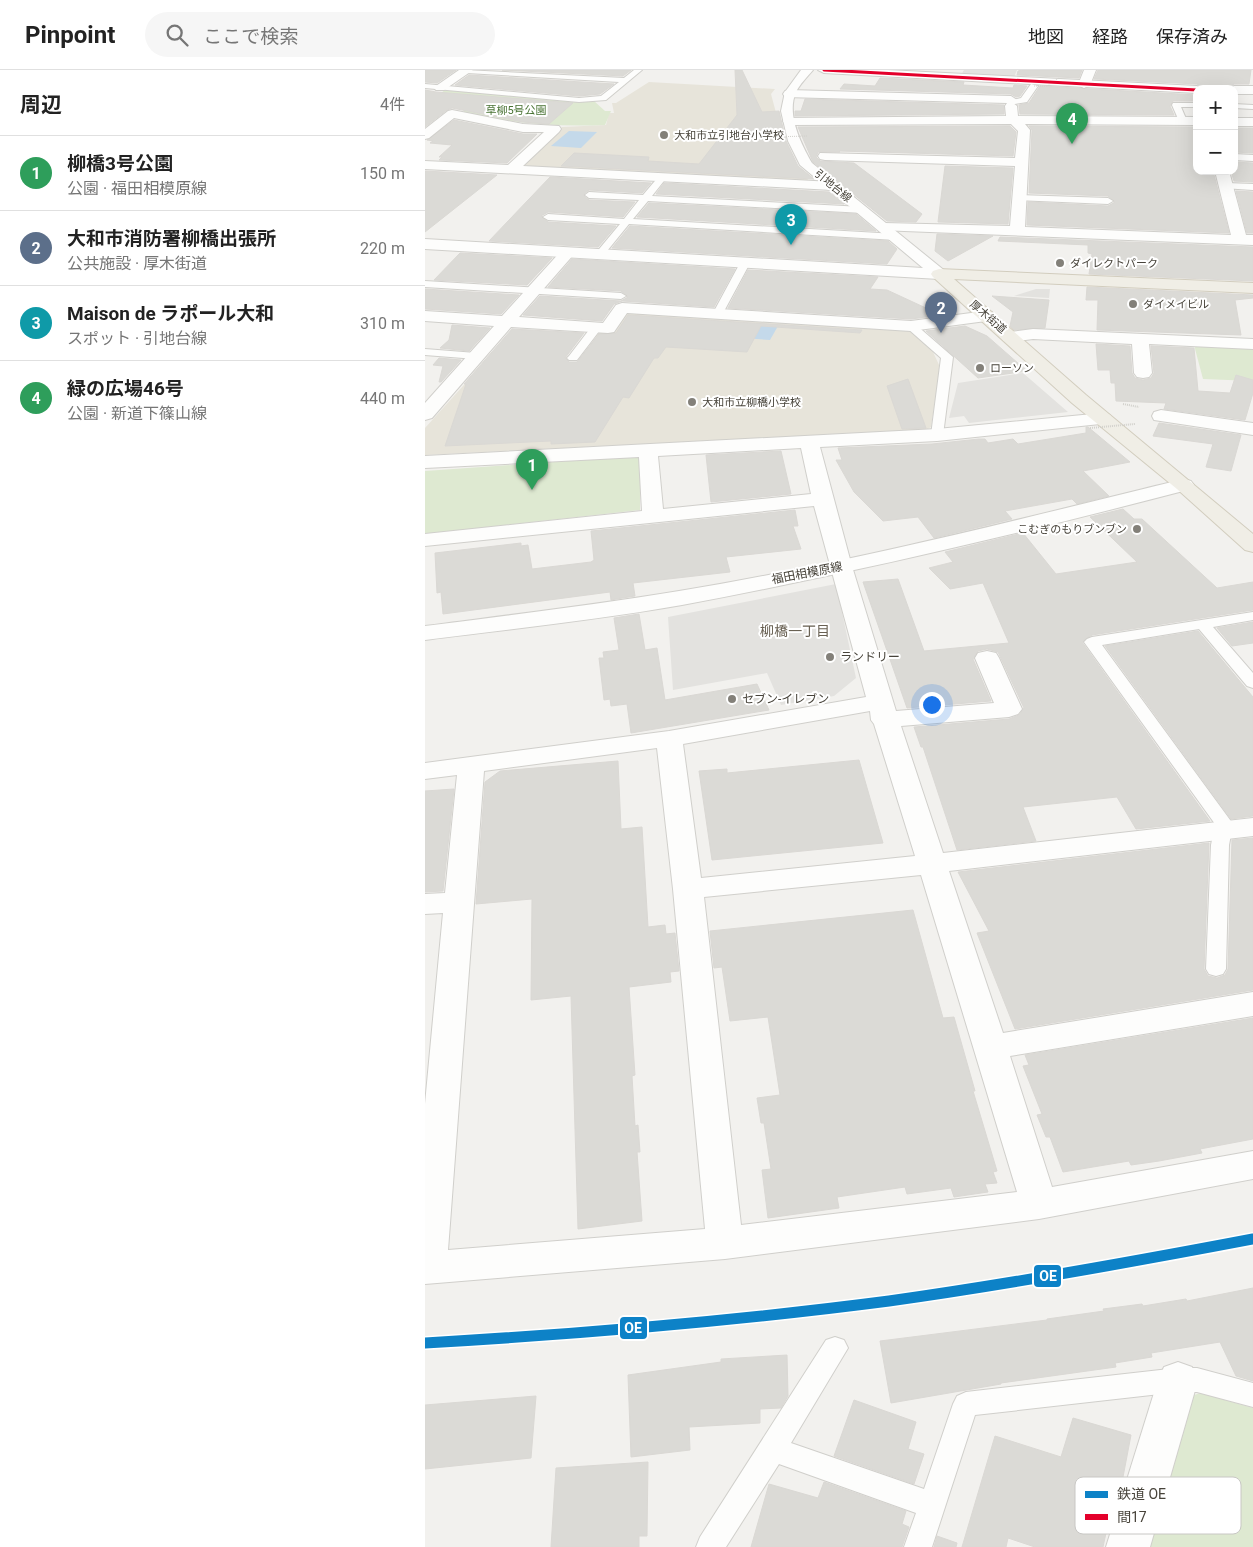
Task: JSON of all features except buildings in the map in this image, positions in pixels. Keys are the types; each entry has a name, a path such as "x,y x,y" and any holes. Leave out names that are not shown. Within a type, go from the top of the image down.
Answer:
{"main road":[{"path":"939,274 1253,288"},
{"name":"厚木街道","path":"939,274 1010,337 1097,424 1184,485 1253,545"}],"street":[{"path":"440,88 467,70"},
{"path":"789,94 807,70"},
{"path":"824,70 897,72 1084,85 1193,90"},
{"path":"1084,85 1089,70"},
{"path":"1017,231 1024,130 1012,118 1011,101 1019,81"},
{"path":"1238,90 1253,90"},
{"path":"789,94 1011,101"},
{"name":"引地台線","path":"789,94 786,109 789,122 800,154 807,165 939,274"},
{"path":"428,131 452,114 523,128 555,129 512,169"},
{"path":"789,122 1015,120 1193,122"},
{"path":"1238,122 1253,122"},
{"path":"825,156 1021,162"},
{"path":"425,165 833,186"},
{"path":"890,232 1017,231 1246,240 1224,175"},
{"path":"425,244 939,274"},
{"path":"425,414 567,252"},
{"path":"425,316 608,328 622,308 911,326 986,316"},
{"path":"1010,337 1033,334 1253,344"},
{"path":"1141,339 1143,373"},
{"path":"1161,416 1253,429"},
{"path":"425,462 937,435 1097,424"},
{"path":"809,442 840,567 881,711 992,1047 1039,1204"},
{"path":"648,451 653,517"},
{"name":"福田相模原線","path":"425,633 535,620 680,598 840,567 1036,523 1184,485"},
{"path":"425,540 822,499"},
{"path":"425,771 881,711 1009,709 987,658"},
{"path":"669,739 688,889 725,1243"},
{"path":"471,765 427,1268 725,1243 1039,1204 1253,1165"},
{"path":"688,889 932,864 1253,827"},
{"path":"425,904 460,902"},
{"path":"992,1047 1253,1004"},
{"path":"1149,1477 1178,1380"},
{"path":"1128,1547 1132,1534"}],"lane":[{"path":"467,70 625,80"},
{"path":"425,86 579,100 603,98 637,70"},
{"path":"1011,101 1024,100 1034,86"},
{"path":"1183,121 1176,105 1193,105"},
{"path":"1238,106 1253,107"},
{"path":"1238,157 1253,158"},
{"path":"600,254 663,177"},
{"path":"1226,186 1253,187"},
{"path":"589,195 863,210"},
{"path":"1018,198 1108,201"},
{"path":"548,217 627,222 890,232"},
{"path":"717,315 745,263"},
{"path":"425,284 621,296"},
{"path":"911,326 947,357 937,435"},
{"path":"573,358 596,328"},
{"path":"425,352 477,356"},
{"path":"1216,969 1220,845 1223,824 1092,642 1253,616"},
{"path":"1202,624 1253,683"},
{"path":"710,1547 835,1348"},
{"path":"918,1547 965,1404 1178,1380 1197,1380 1253,1396"},
{"path":"773,1449 932,1505"}],"path":[{"path":"1034,86 1047,86 1059,78"},
{"path":"770,137 808,136"},
{"path":"1097,424 1135,424"}],"shaded area":[{"path":"964,70 1017,70 1014,77 961,75"},
{"name":"大和市立引地台小学校","path":"649,82 775,89 771,94 790,165 811,182 529,168 525,165 562,127 606,125 609,113 614,113 612,103 616,103"},
{"path":"1036,289 1050,289 1049,298 1014,296"},
{"name":"大和市立柳橋小学校","path":"631,311 913,332 933,352 940,367 931,427 926,430 425,455 425,428 472,376 574,367 601,330 623,313"},
{"path":"1023,373 1068,412 969,423 964,416 949,418 958,383"},
{"path":"836,584 856,678 834,696 781,705 767,673 673,690 668,617"}],"green space":[{"name":"草柳5号公園","path":"445,90 579,102 594,101 605,111 611,111 605,125 551,125 500,120 465,114 460,103 430,101"},
{"path":"1194,345 1253,347 1253,381 1203,379"},
{"path":"640,456 640,510 425,534 425,471"},
{"path":"1200,1393 1253,1408 1253,1547 1146,1547 1149,1534 1241,1534 1241,1477 1165,1477 1186,1398"}],"water":[{"path":"569,131 597,132 581,148 551,146"},
{"path":"708,321 778,326 770,340 699,335"}],"rail line":[{"name":"OE","path":"425,1343 632,1328 839,1307 1047,1276 1253,1239"}],"transit line":[{"name":"間17","path":"824,70 1193,90"}],"place":[{"name":"大和市立引地台小学校","path":"664,135"},
{"name":"緑の広場46号","path":"1072,144"},
{"name":"Maison de ラポール大和","path":"791,245"},
{"name":"ダイレクトパーク","path":"1060,263"},
{"name":"ダイメイビル","path":"1133,304"},
{"name":"大和市消防署柳橋出張所","path":"941,333"},
{"name":"ローソン","path":"980,368"},
{"name":"大和市立柳橋小学校","path":"692,402"},
{"name":"柳橋3号公園","path":"532,490"},
{"name":"こむぎのもりブンブン","path":"1137,529"},
{"name":"ランドリー","path":"830,657"},
{"name":"セブン-イレブン","path":"732,699"}],"district":[{"name":"柳橋一丁目","path":"795,631"}]}
